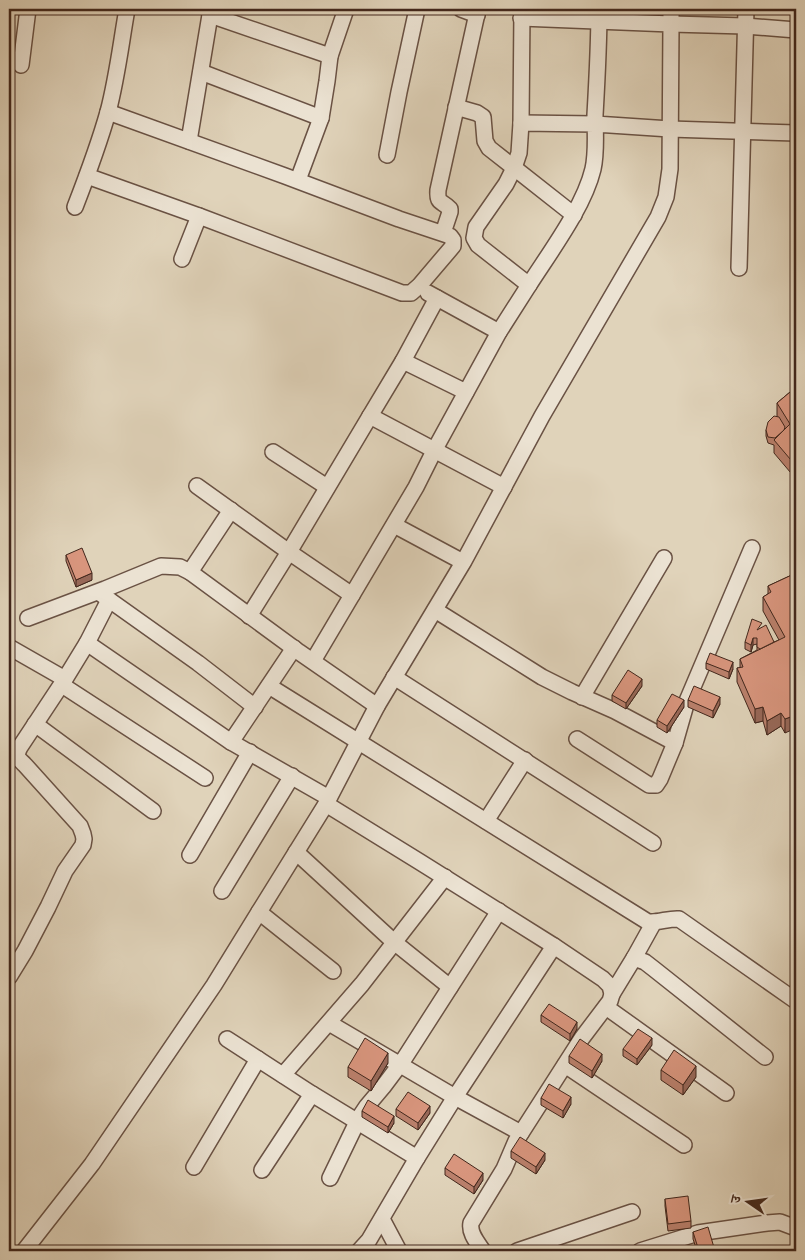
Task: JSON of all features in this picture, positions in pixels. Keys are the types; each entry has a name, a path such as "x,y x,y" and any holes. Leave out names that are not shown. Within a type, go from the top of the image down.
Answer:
{"street":[{"path":"21,64 28,9"},
{"path":"75,207 108,112 127,9"},
{"path":"298,180 321,118 328,81 330,56 346,9"},
{"path":"387,155 398,92 417,9"},
{"path":"443,233 450,208 439,201 438,196 478,12 461,9"},
{"path":"24,1251 92,1164 214,985 260,912 327,801 377,706 463,562 586,338 658,217 666,197 670,169 671,9"},
{"path":"740,268 746,9"},
{"path":"189,141 210,12 330,56"},
{"path":"529,285 478,245 474,238 476,227 506,184 519,153 521,124 521,14 599,15 671,24 745,26 796,30"},
{"path":"313,661 394,525 499,332 574,215 586,189 593,169 596,149 595,124 599,15"},
{"path":"201,72 321,118"},
{"path":"456,107 478,113 483,117 485,141 489,148 574,215"},
{"path":"87,176 402,293 411,293 419,286 453,246 453,240 450,236 443,233 399,219 298,180 108,112"},
{"path":"521,124 595,124 670,129 796,133"},
{"path":"182,259 199,216"},
{"path":"419,286 499,332"},
{"path":"249,616 370,416 437,298"},
{"path":"403,360 466,392"},
{"path":"370,416 504,487"},
{"path":"273,452 327,487"},
{"path":"197,486 352,595"},
{"path":"190,572 231,510"},
{"path":"394,525 463,562"},
{"path":"577,739 650,785 656,785 675,743 687,701 752,548"},
{"path":"582,697 664,558"},
{"path":"28,618 103,596 161,566 180,567 190,572 377,706"},
{"path":"9,977 13,962 48,907 65,871 80,850 84,839 80,826 26,765 14,760 20,747 64,682 87,643 103,596"},
{"path":"103,596 198,663 255,707"},
{"path":"435,610 542,677 615,711 675,743"},
{"path":"87,643 231,742 292,776 327,801 603,979 610,986 609,1000"},
{"path":"9,647 205,778"},
{"path":"231,742 294,648"},
{"path":"394,677 653,843"},
{"path":"269,686 648,922 672,918 680,919 796,1001"},
{"path":"35,724 153,811"},
{"path":"190,855 250,752"},
{"path":"486,821 525,760"},
{"path":"222,891 292,776"},
{"path":"296,852 394,942 450,987"},
{"path":"283,1076 362,984 445,877"},
{"path":"330,1178 367,1106 400,1064 499,911"},
{"path":"260,912 333,971"},
{"path":"483,1251 471,1232 471,1222 504,1169 516,1141 582,1038 609,1000 654,922"},
{"path":"359,1251 369,1240 417,1158 554,946"},
{"path":"634,958 645,962 765,1057"},
{"path":"609,1000 726,1092"},
{"path":"329,1023 521,1134"},
{"path":"227,1039 283,1076 417,1158"},
{"path":"194,1167 258,1059"},
{"path":"565,1066 684,1145"},
{"path":"262,1170 312,1094"},
{"path":"517,1251 632,1212"},
{"path":"382,1219 399,1251"},
{"path":"640,1251 698,1233 780,1222 796,1228"}],"building":[{"path":"796,387 796,466 774,440 790,424 777,403"},
{"path":"774,416 779,417 785,427 775,438 768,437 766,430 768,422"},
{"path":"82,548 92,573 76,580 66,555"},
{"path":"796,573 796,715 785,719 781,713 767,721 763,707 755,709 737,668 743,667 740,659 785,637 763,597 771,592 768,586"},
{"path":"752,619 762,623 757,630 766,625 774,642 760,649 757,647 757,638 753,638 751,645 745,642"},
{"path":"710,653 733,662 729,672 706,663"},
{"path":"628,670 642,679 626,703 612,695"},
{"path":"694,686 720,697 713,711 688,700"},
{"path":"672,694 684,700 667,726 657,720"},
{"path":"549,1004 577,1022 570,1034 541,1015"},
{"path":"638,1029 652,1038 637,1059 623,1049"},
{"path":"365,1038 388,1053 371,1081 348,1067"},
{"path":"580,1039 602,1054 592,1071 569,1056"},
{"path":"674,1050 696,1066 683,1085 661,1070"},
{"path":"549,1084 571,1097 563,1111 541,1098"},
{"path":"408,1092 430,1106 418,1123 396,1109"},
{"path":"368,1100 394,1116 388,1127 362,1111"},
{"path":"520,1137 545,1153 536,1167 511,1151"},
{"path":"454,1154 483,1173 474,1187 445,1168"},
{"path":"688,1196 691,1221 668,1224 665,1199"},
{"path":"708,1227 715,1251 699,1251 693,1232"}]}
